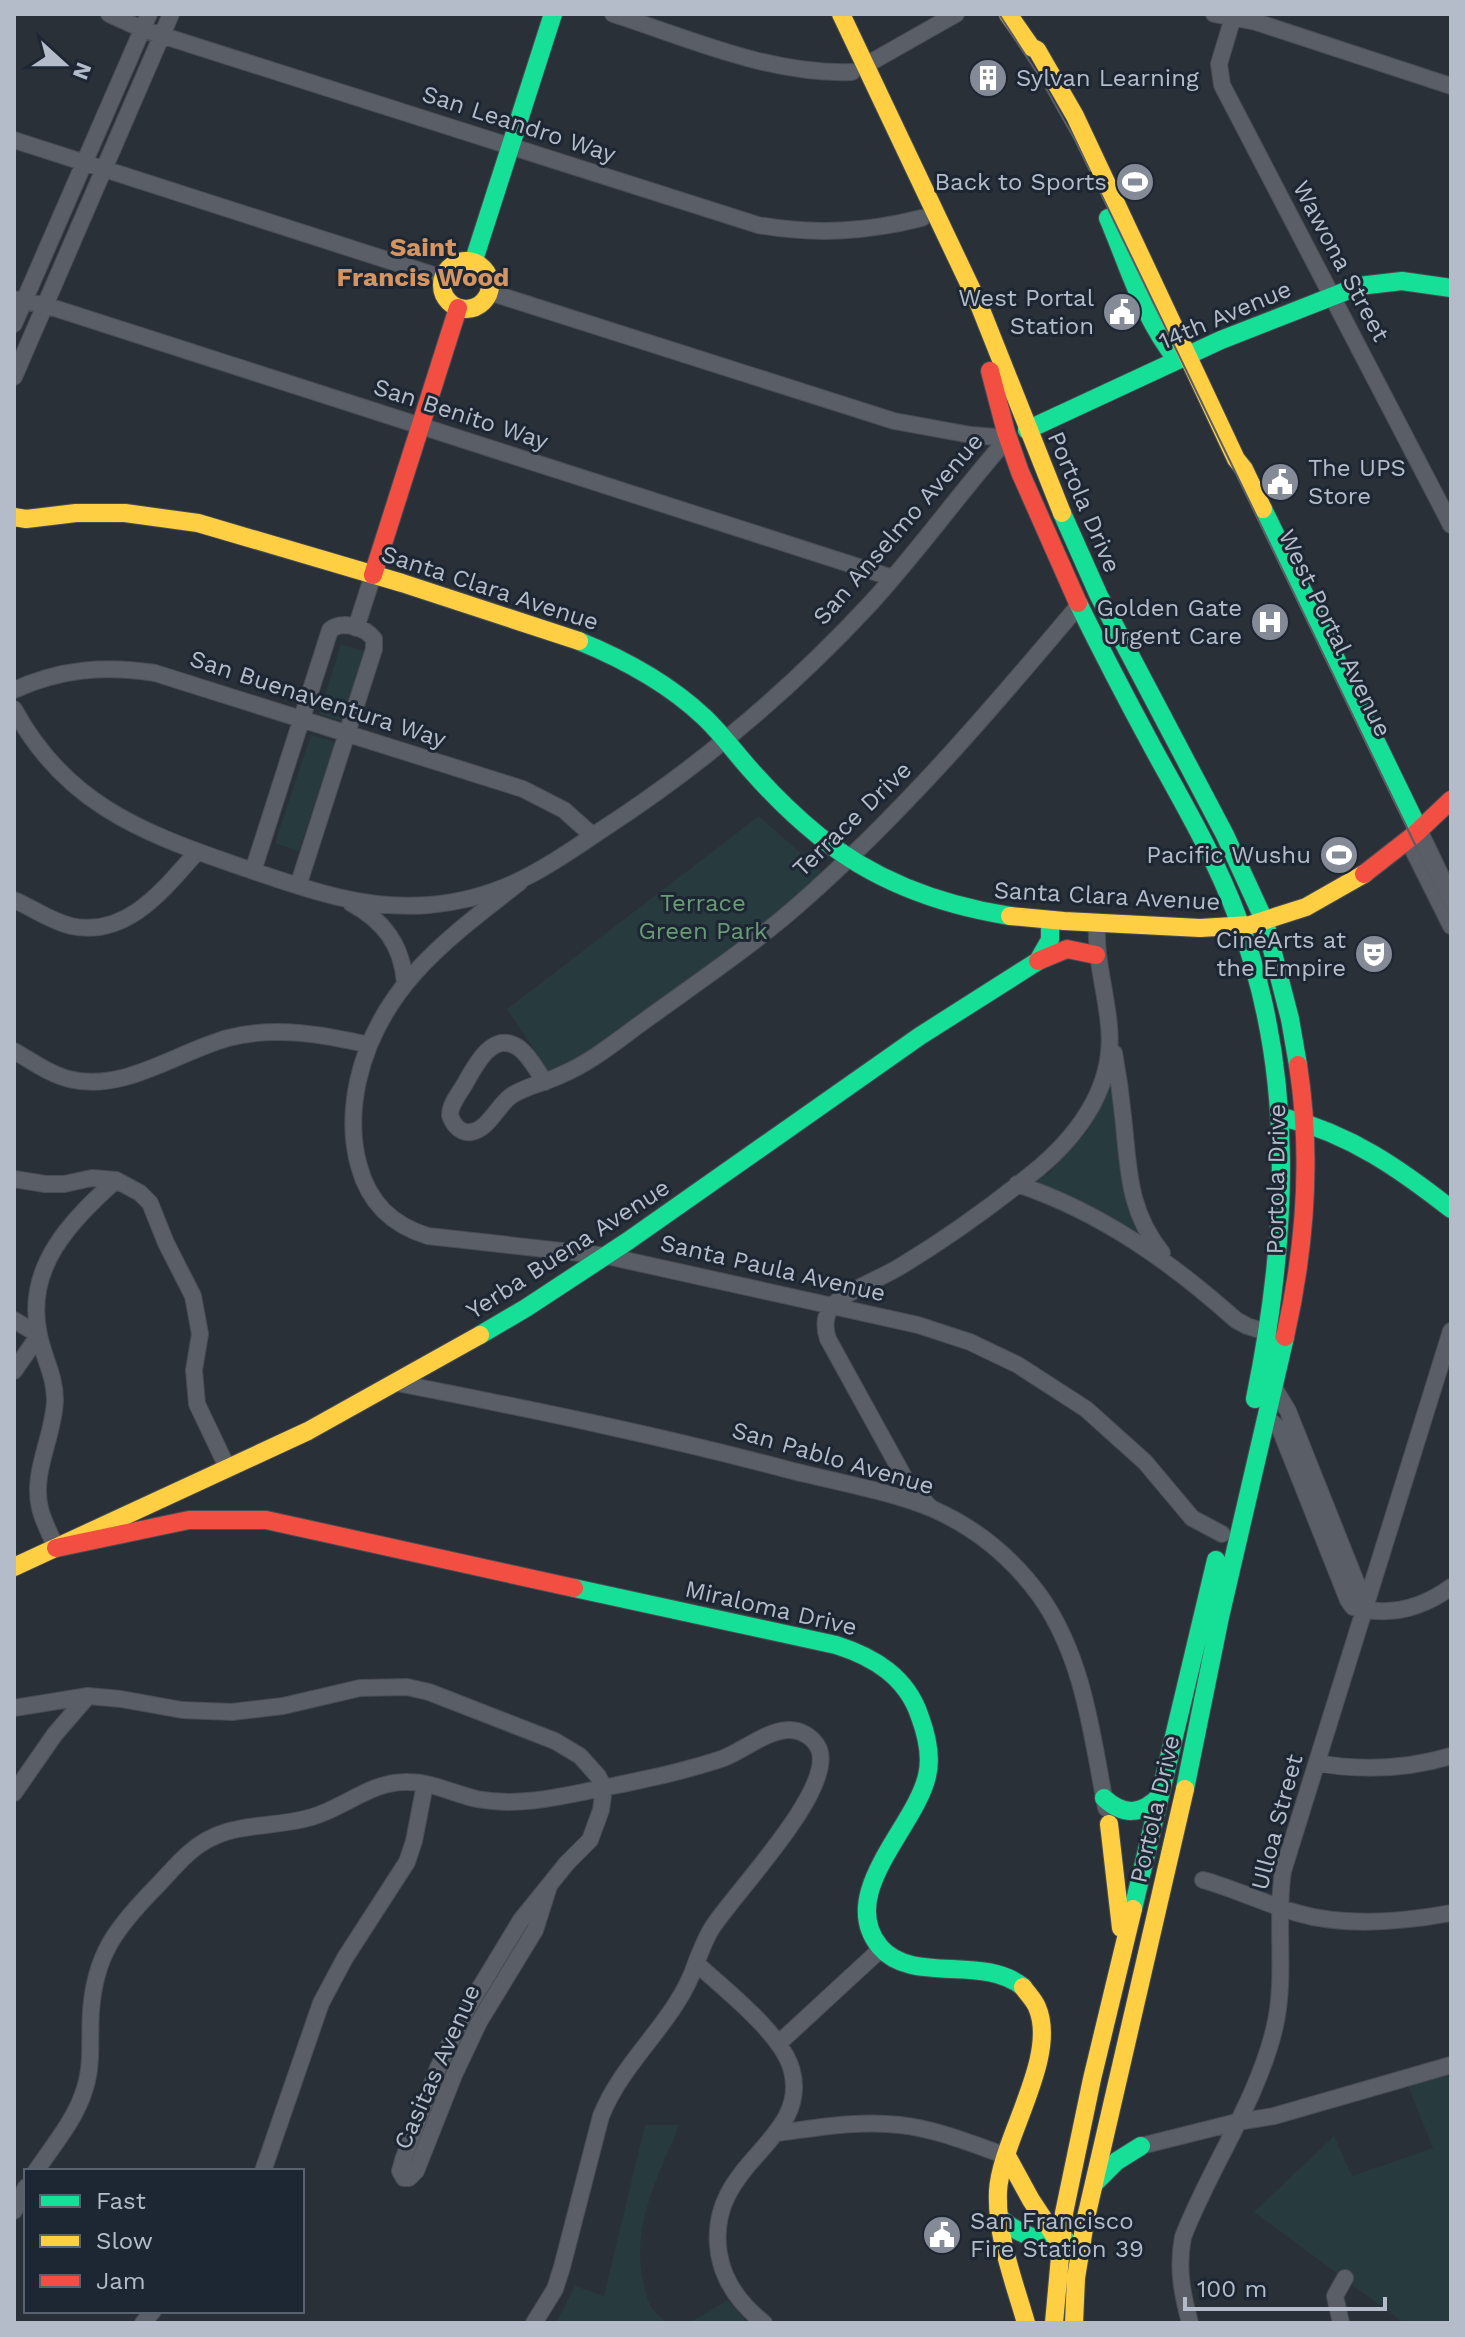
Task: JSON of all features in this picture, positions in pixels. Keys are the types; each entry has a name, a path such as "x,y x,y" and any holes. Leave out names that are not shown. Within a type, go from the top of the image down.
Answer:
{"street":[{"name":"San Leandro Way","path":"109,14 146,21 162,34 758,225 842,232 922,218"},
{"path":"14,377 171,14"},
{"path":"473,263 553,14"},
{"path":"613,14 782,67 825,73 859,68 956,14"},
{"name":"Portola Drive","path":"824,14 859,68 980,307 1027,430 1099,596 1225,835 1265,922 1290,1019 1304,1122 1305,1182 1299,1260 1274,1388 1234,1556 1170,1857 1085,2222 1076,2278 1074,2323"},
{"name":"Portola Drive","path":"841,14 859,68 922,218 980,342 1000,400 1008,438 1042,526 1079,605 1205,845 1241,926 1268,1023 1281,1117 1282,1230 1269,1333 1070,2184 1060,2243 1054,2323"},
{"name":"West Portal Avenue","path":"996,14 1049,97 1172,345 1183,358 1202,365 1219,398 1242,456 1244,469 1414,835 1451,926"},
{"name":"West Portal Avenue","path":"1008,14 1031,47 1037,50"},
{"name":"West Portal Avenue","path":"1020,14 1075,116 1183,358 1414,835 1451,897"},
{"path":"1214,14 1256,22 1451,86"},
{"name":"Wawona Street","path":"1233,16 1219,64 1220,80 1451,525"},
{"path":"14,324 19,300 84,163 146,21"},
{"path":"14,140 443,278"},
{"path":"473,263 487,274 489,292 477,307 458,308 445,296 443,278 455,264 473,263"},
{"name":"14th Avenue","path":"1008,438 1183,358 1359,286 1402,281 1451,288"},
{"path":"489,292 894,421 971,435 1008,438"},
{"name":"San Benito Way","path":"19,300 45,305 893,578"},
{"path":"356,628 458,308"},
{"name":"San Anselmo Avenue","path":"425,960 520,882 660,790 726,739 817,658 893,578 1008,438"},
{"name":"Santa Clara Avenue","path":"18,521 102,510 176,516 545,629 598,649 680,698 726,739 782,803 850,858 901,886 985,914 1097,923 1241,926 1265,922 1296,911 1336,890 1414,835 1451,800"},
{"name":"Terrace Drive","path":"545,1082 518,1048 509,1044 488,1049 453,1103 450,1114 461,1131 472,1132 490,1119 508,1098 545,1082 594,1057 741,951 850,858 976,727 1079,605"},
{"path":"253,871 330,630 339,624 356,628 372,635 375,644 298,886"},
{"name":"San Buenaventura Way","path":"14,690 65,673 88,669 131,669 176,678 545,798 593,836"},
{"name":"San Anselmo Avenue","path":"14,709 47,758 81,792 124,822 197,852 298,886 343,899 373,903 426,905 479,897 520,882"},
{"path":"14,900 70,926 103,926 134,915 197,852"},
{"name":"San Anselmo Avenue","path":"343,899 380,922 392,937 400,952 405,983"},
{"path":"1038,961 1050,940 1050,921"},
{"path":"1097,923 1096,955 1120,1087 1130,1189 1148,1233 1178,1270"},
{"name":"Yerba Buena Avenue","path":"14,1567 312,1429 397,1383 505,1321 607,1256 920,1036 1038,961 1067,949 1096,955"},
{"name":"Santa Paula Avenue","path":"425,960 405,983 379,1023 369,1045 357,1089 354,1136 364,1182 382,1210 410,1230 428,1236 607,1256 945,1333 1018,1365 1086,1409 1145,1462 1192,1518 1222,1534"},
{"path":"932,1509 909,1486 828,1339 825,1323 832,1306 931,1247 1061,1148 1089,1112 1106,1071 1110,1028"},
{"path":"14,1051 53,1073 70,1079 96,1081 123,1077 210,1044 250,1034 317,1034 369,1045"},
{"path":"1281,1117 1329,1129 1359,1145 1451,1209"},
{"path":"14,1179 45,1184 64,1184 92,1178 116,1180 129,1185 150,1203 193,1296 200,1334 194,1370 197,1404 228,1469"},
{"path":"56,1548 40,1508 38,1491 55,1402 52,1369 39,1335 38,1298 48,1260 66,1229 116,1180"},
{"path":"1017,1184 1106,1224 1178,1270 1236,1320 1269,1333"},
{"path":"14,1320 39,1335"},
{"name":"Ulloa Street","path":"1190,2323 1179,2277 1183,2237 1261,2070 1275,2027 1280,1981 1279,1908 1283,1871 1451,1331"},
{"path":"14,1371 39,1335"},
{"name":"San Pablo Avenue","path":"397,1383 657,1436 932,1509 973,1532 1009,1560 1051,1613 1073,1657 1109,1824"},
{"path":"1274,1388 1288,1411 1366,1609"},
{"path":"1267,1418 1280,1429 1354,1608 1404,1611 1423,1604 1451,1587"},
{"path":"142,1529 143,1508"},
{"name":"Miraloma Drive","path":"142,1529 214,1519 291,1524 836,1645 871,1657 901,1681 912,1697 920,1713 929,1753 928,1773 916,1812 876,1872 866,1903 867,1920 882,1948"},
{"name":"Yerba Buena Avenue","path":"56,1548 142,1529"},
{"path":"14,1708 88,1696 182,1710 232,1712 283,1706 360,1688 407,1687 429,1692 555,1741 580,1756 604,1788"},
{"path":"14,1793 55,1734 88,1696"},
{"path":"37,2169 69,2124 86,2086 90,2067 93,1989 104,1951 125,1919 203,1842 237,1828 291,1822 327,1812 378,1786 409,1782 499,1802 539,1800 699,1766 775,1733 799,1731 818,1746 822,1758 816,1785 784,1835 713,1927 680,2000 610,2093 601,2116 559,2278 545,2309 534,2323"},
{"path":"1317,1763 1381,1768 1451,1756"},
{"path":"264,2169 321,2003 345,1958 407,1862 425,1784"},
{"name":"Casitas Avenue","path":"548,1889 535,1930 492,1997 466,2048 416,2171 413,2176 404,2178 400,2171 403,2160 438,2068 464,2014 521,1920 590,1840 601,1810 604,1788"},
{"path":"1104,1798 1117,1810 1131,1814 1148,1809 1160,1796"},
{"path":"1109,1824 1122,1843 1170,1857"},
{"path":"1109,1824 1121,1921 1118,1971"},
{"path":"1203,1880 1279,1908 1321,1918 1368,1921 1451,1913"},
{"path":"779,2043 882,1948 909,1964 996,1971 1022,1985 1032,1996 1039,2011 1041,2043 1000,2176 1001,2219 1026,2323"},
{"path":"696,1963 779,2043 792,2071 792,2105 776,2133 734,2181 724,2200 717,2240 727,2280 738,2299 764,2323"},
{"path":"1108,2123 1108,2130 1115,2142 1129,2148 1141,2146 1274,2116 1451,2065"},
{"path":"776,2133 857,2124 902,2125 946,2135 1007,2156 1060,2243 1076,2278"},
{"path":"1094,2184 1117,2161 1141,2146"},
{"path":"14,2211 24,2191"},
{"path":"1001,2219 1013,2230 1027,2236 1060,2243 1078,2235 1085,2222"},
{"path":"1341,2323 1335,2296 1345,2278"}],"green space":[{"path":"341,644 364,651 342,721 319,714"},
{"path":"311,735 335,742 299,851 275,843"},
{"name":"Terrace Green Park","path":"759,816 823,873 739,948 608,1042 551,1075 507,1009"},
{"path":"1112,1086 1140,1230 1137,1233 1037,1182 1039,1176 1047,1175 1087,1132"},
{"path":"1451,2075 1451,2323 1404,2323 1254,2212 1334,2136 1352,2176 1433,2148 1408,2086"},
{"path":"645,2125 679,2125 652,2191 641,2234 640,2257 650,2305 666,2323 556,2323 575,2286 604,2296"},
{"path":"728,2300 747,2323 689,2323"}],"tram line":[{"path":"999,14 1075,140 1451,919"}],"traffic: fast":[{"path":"473,263 553,14"},
{"path":"1108,218 1146,310 1177,360"},
{"path":"1027,430 1221,340 1359,286 1402,281 1451,288"},
{"path":"1263,509 1419,830"},
{"path":"1062,513 1099,596 1225,835 1265,922 1290,1019 1298,1065"},
{"path":"1078,603 1219,873 1256,975 1270,1035 1278,1095 1280,1217 1275,1278 1255,1399"},
{"path":"579,641 645,673 690,705 716,729 782,804 840,852 909,889 959,905 1010,916"},
{"path":"480,1335 628,1241 920,1036 1038,961 1050,940 1050,921"},
{"path":"1286,1118 1332,1133 1373,1154 1451,1209"},
{"path":"1185,1789 1220,1617 1285,1337"},
{"path":"1133,1909 1216,1560"},
{"path":"574,1588 836,1645 887,1670 914,1703 925,1731 929,1761 920,1796 872,1883 867,1905 869,1927 880,1947 910,1965 988,1972 1007,1977 1023,1987"},
{"path":"1104,1798 1118,1808 1132,1811 1146,1807 1160,1796"},
{"path":"1094,2184 1117,2161 1141,2146"},
{"path":"1001,2219 1031,2237 1067,2241"}],"traffic: slow":[{"path":"841,14 980,307 1062,513"},
{"path":"1008,14 1031,47 1037,50 1075,116 1236,459 1263,509"},
{"path":"466,261 483,268 490,285 483,302 466,309 449,302 442,285 449,268 466,261"},
{"path":"14,517 26,519 76,513 125,513 198,523 402,583 579,641"},
{"path":"1010,916 1200,928 1250,925 1306,907 1364,874"},
{"path":"14,1567 308,1431 480,1335"},
{"path":"1074,2323 1076,2278 1085,2222 1185,1789"},
{"path":"1109,1824 1121,1928"},
{"path":"1054,2323 1064,2213 1133,1909"},
{"path":"1023,1987 1037,2007 1042,2027 1041,2050 1001,2170 998,2208 1007,2258 1026,2323"},
{"path":"1007,2156 1062,2247"}],"traffic: jam":[{"path":"373,575 458,308"},
{"path":"990,371 1020,472 1078,603"},
{"path":"1364,874 1414,835 1451,800"},
{"path":"1038,961 1067,949 1096,955"},
{"path":"1285,1337 1302,1236 1304,1201 1305,1133 1298,1065"},
{"path":"56,1548 189,1520 266,1520 574,1588"}],"place":[{"name":"Sylvan Learning","path":"988,78"},
{"name":"Back to Sports","path":"1135,182"},
{"name":"West Portal Station","path":"1122,312"},
{"name":"The UPS Store","path":"1280,482"},
{"name":"Golden Gate Urgent Care","path":"1270,622"},
{"name":"Pacific Wushu","path":"1339,855"},
{"name":"CinéArts at the Empire","path":"1374,954"},
{"name":"San Francisco Fire Station 39","path":"942,2235"}],"district":[{"name":"Saint Francis Wood","path":"423,262"}]}
